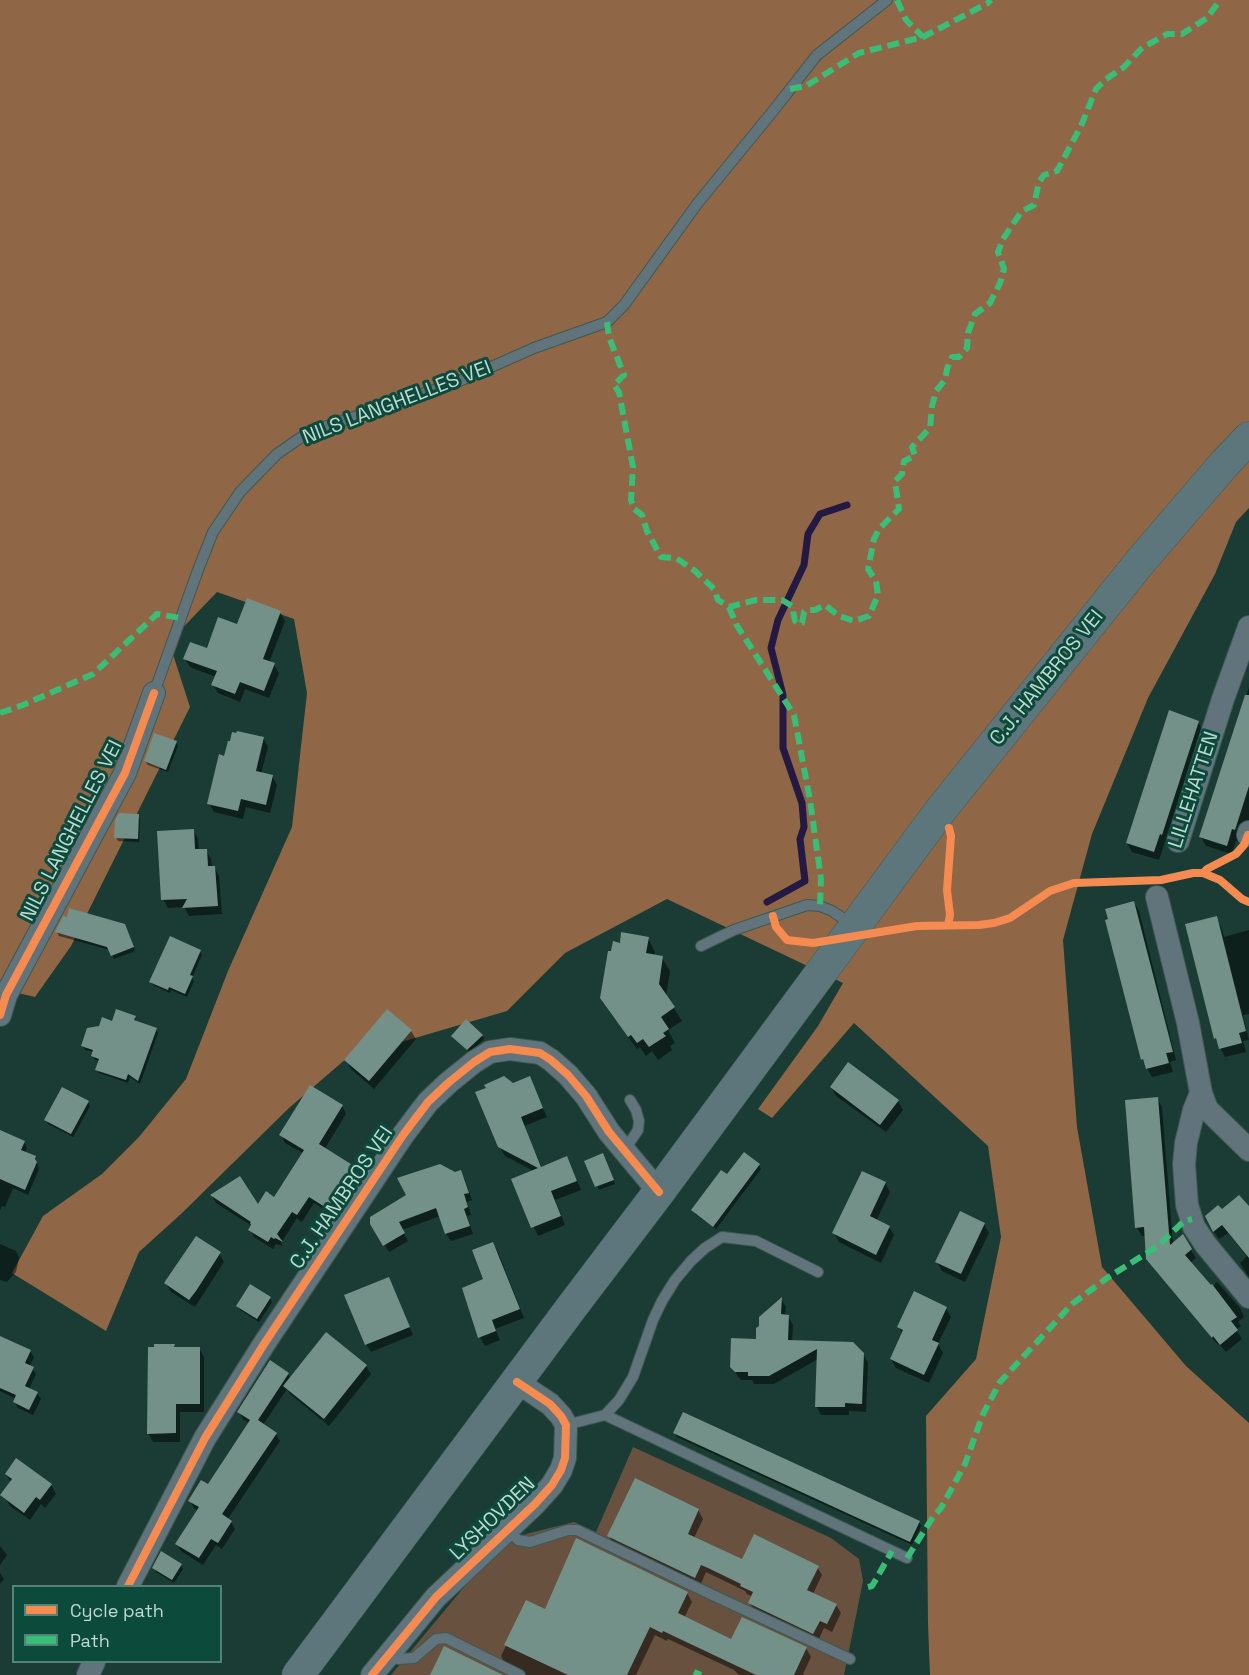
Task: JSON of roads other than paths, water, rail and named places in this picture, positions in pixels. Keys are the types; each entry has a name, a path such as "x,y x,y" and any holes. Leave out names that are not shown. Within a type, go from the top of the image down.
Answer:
{"main road":[{"name":"C.J. HAMBROS VEI","path":"298,1675 940,811 1140,562 1249,438"}],"street":[{"name":"LILLEHATTEN","path":"1178,841 1222,699 1249,627"},
{"name":"NILS LANGHELLES VEI","path":"0,1015 6,995 125,773 153,693"},
{"path":"1156,897 1188,1023 1201,1093 1207,1109 1249,1150"},
{"name":"C.J. HAMBROS VEI","path":"129,1585 205,1438 264,1344 403,1135 428,1102 474,1062 490,1052 510,1048 540,1053 552,1060 586,1096 609,1132 659,1192"},
{"path":"1201,1093 1194,1110 1186,1143 1184,1164 1187,1205 1194,1227 1206,1245 1249,1297"},
{"path":"517,1382 550,1404 566,1425"},
{"name":"LYSHOVDEN","path":"372,1675 436,1597 535,1504 552,1485 565,1458 566,1425"}],"lane":[{"name":"NILS LANGHELLES VEI","path":"153,693 213,532 240,492 277,454 300,438 324,427 455,383 534,348 607,322 624,304 697,204 817,55 887,0"},
{"path":"701,946 734,930 807,905 832,910 855,926"},
{"path":"624,1151 638,1130 639,1121 630,1100"},
{"path":"566,1425 605,1415 619,1400 633,1377 653,1320 675,1280 690,1261 722,1237 756,1241 818,1272"},
{"path":"605,1415 907,1558"},
{"name":"LYSHOVDEN","path":"508,1528 518,1540 530,1542 568,1530 577,1530 850,1659"},
{"path":"386,1656 398,1659 414,1658 436,1639 447,1638 520,1675"}],"waterway":[{"path":"767,902 805,881 800,839 804,827 802,803 783,748 783,695 771,648 778,620 804,565 808,534 820,514 847,505"}]}
